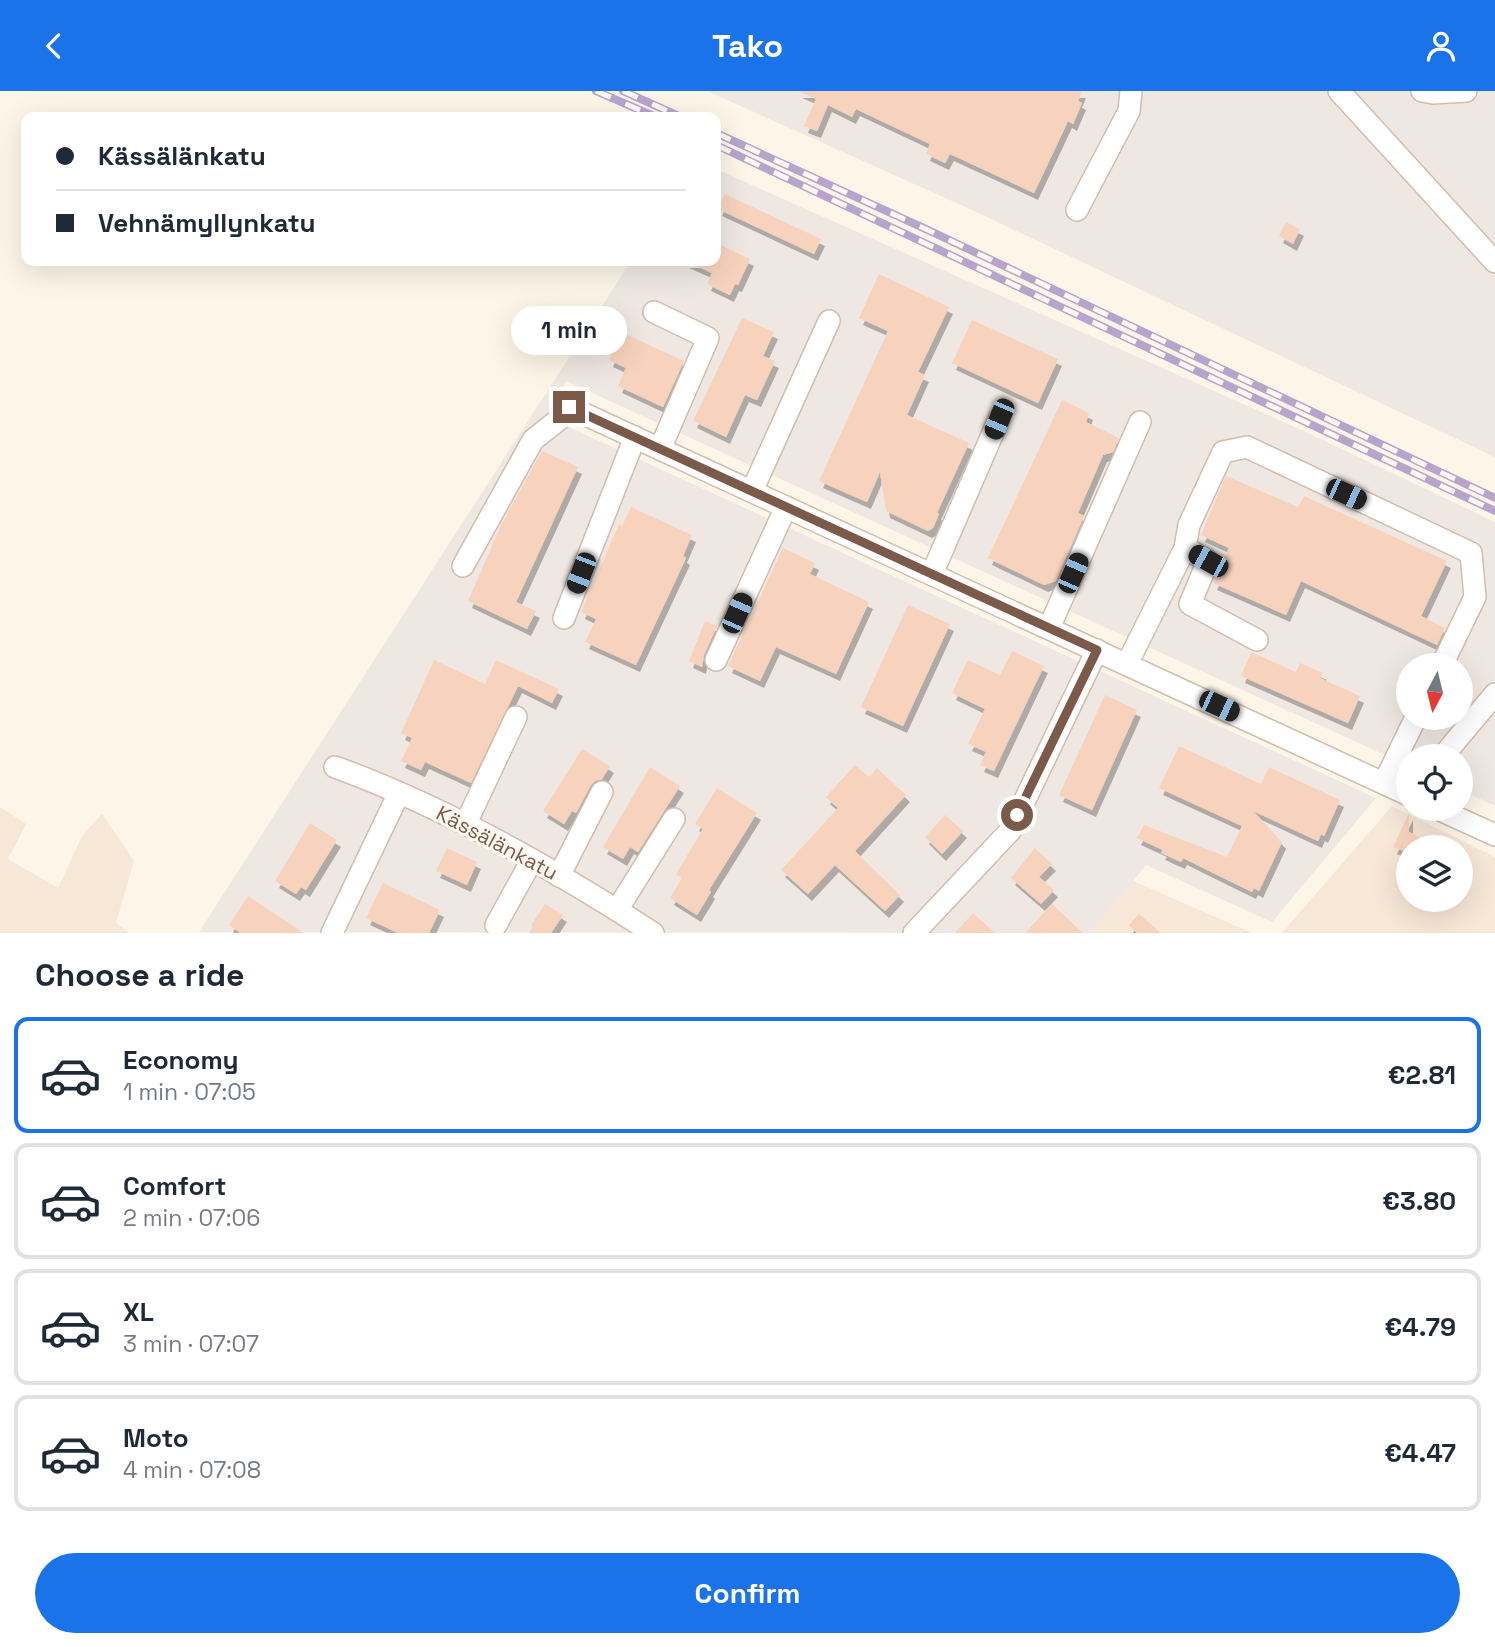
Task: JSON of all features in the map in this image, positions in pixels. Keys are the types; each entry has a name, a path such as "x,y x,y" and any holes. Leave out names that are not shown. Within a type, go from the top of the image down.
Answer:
{"street":[{"path":"1077,210 1129,111 1131,91"},
{"path":"1339,91 1495,262"},
{"path":"1422,91 1466,91"},
{"path":"654,312 708,338 660,449"},
{"path":"752,491 828,321"},
{"path":"463,566 533,440 562,417 569,407 1396,789"},
{"path":"932,574 999,419"},
{"path":"1049,628 1140,422"},
{"path":"564,618 635,437"},
{"path":"1127,664 1185,548 1188,525 1223,452 1247,447 1471,552 1475,597 1448,653"},
{"path":"716,660 786,507"},
{"path":"1185,548 1208,561 1190,604 1257,640"},
{"path":"914,933 1010,831 1097,650"},
{"path":"1453,744 1495,694"},
{"path":"466,823 516,717"},
{"path":"1384,783 1410,730"},
{"name":"Kässälänkatu","path":"335,767 466,823 653,933"},
{"path":"559,876 602,792"},
{"path":"332,933 399,793"},
{"path":"617,910 674,819"},
{"path":"1464,821 1495,835"},
{"path":"496,925 532,860"}],"shaded area":[{"path":"707,91 1495,91 1495,457 972,210"},
{"path":"721,171 1306,432 1495,522 1495,806 1473,796 1473,744 1396,744 1396,760 566,381 547,417 1376,798 1272,922 1146,865 1091,933 199,932 628,266 721,266"},
{"path":"1392,806 1396,808 1396,821 1422,821 1451,835 1396,835 1396,912 1473,912 1473,846 1495,857 1495,933 1282,933"},
{"path":"0,807 26,824 8,859 58,888 82,836 102,814 134,861 116,923 129,933 0,933"},
{"path":"1133,881 1252,933 1091,933"}],"building":[{"path":"798,91 1082,91 1078,101 1082,103 1073,124 1068,121 1034,193 950,154 945,163 926,154 930,144 856,109 852,117 828,105 817,131 804,126 816,99"},
{"path":"725,194 821,239 814,254 721,210"},
{"path":"1286,222 1300,229 1293,244 1279,236"},
{"path":"721,245 750,259 738,285 735,284 730,295 707,284 712,273 696,266 721,266"},
{"path":"879,274 949,307 918,372 925,375 907,415 969,443 937,513 939,514 933,528 928,531 886,511 880,472 867,502 819,481 888,331 859,318"},
{"path":"742,318 774,332 763,356 775,361 757,400 745,395 726,437 693,421"},
{"path":"972,320 1058,359 1038,403 952,363"},
{"path":"621,332 684,361 663,407 618,386 626,368 609,360"},
{"path":"1062,400 1089,413 1086,422 1119,438 1113,452 1103,455 1078,513 1084,516 1056,581 1044,585 988,558"},
{"path":"542,451 578,467 516,602 536,611 527,629 468,601 501,525"},
{"path":"1226,476 1298,507 1304,496 1447,561 1421,616 1445,628 1437,645 1301,581 1286,615 1213,583 1229,548 1201,535"},
{"path":"631,507 692,535 683,556 686,558 636,665 585,642 596,619 581,612 619,524 622,526"},
{"path":"783,548 815,563 810,574 869,602 836,674 776,647 760,681 728,666"},
{"path":"908,605 950,624 903,726 861,707"},
{"path":"705,621 717,626 704,655 702,667 689,661"},
{"path":"1012,651 1044,666 994,771 980,765 986,752 968,744 985,709 952,693 968,660 1000,675"},
{"path":"1251,652 1296,672 1300,663 1323,673 1320,678 1360,696 1348,723 1241,676"},
{"path":"434,660 485,684 496,660 559,689 552,703 518,686 471,783 425,762 421,770 401,761 412,738 401,733"},
{"path":"1105,695 1137,710 1092,810 1059,795"},
{"path":"1179,746 1261,784 1269,767 1340,800 1324,836 1321,834 1318,841 1253,811 1282,842 1259,891 1254,888 1252,892 1183,858 1181,862 1161,853 1163,850 1137,838 1144,825 1227,857 1242,826 1159,788"},
{"path":"582,749 610,766 602,779 591,785 576,813 572,811 564,824 543,811"},
{"path":"855,765 869,777 877,768 906,795 855,851 900,895 885,911 835,865 808,894 781,870 838,808 826,797"},
{"path":"650,767 680,786 638,852 630,847 623,859 603,847"},
{"path":"717,788 757,813 709,890 711,892 697,915 670,898 682,878 676,874 703,829 695,824"},
{"path":"945,815 963,831 942,854 925,837"},
{"path":"1405,821 1409,821 1409,832 1415,835 1399,835"},
{"path":"310,823 337,840 306,890 301,887 296,894 275,881"},
{"path":"447,848 477,862 467,885 436,871"},
{"path":"1035,848 1052,864 1039,877 1054,890 1041,904 1011,878"},
{"path":"383,883 440,910 429,933 398,933 366,918"},
{"path":"248,896 304,933 241,933 229,925"},
{"path":"545,904 563,915 551,933 529,933 533,927 531,925"},
{"path":"1052,904 1083,933 1025,933"},
{"path":"973,913 995,933 955,933"},
{"path":"1139,914 1161,933 1137,933 1129,925"}],"railway":[{"path":"596,91 644,112"},
{"path":"623,91 670,112"},
{"path":"721,135 1495,498"},
{"path":"721,147 1495,511"}],"route":[{"path":"569,407 1097,650 1017,815"}]}
